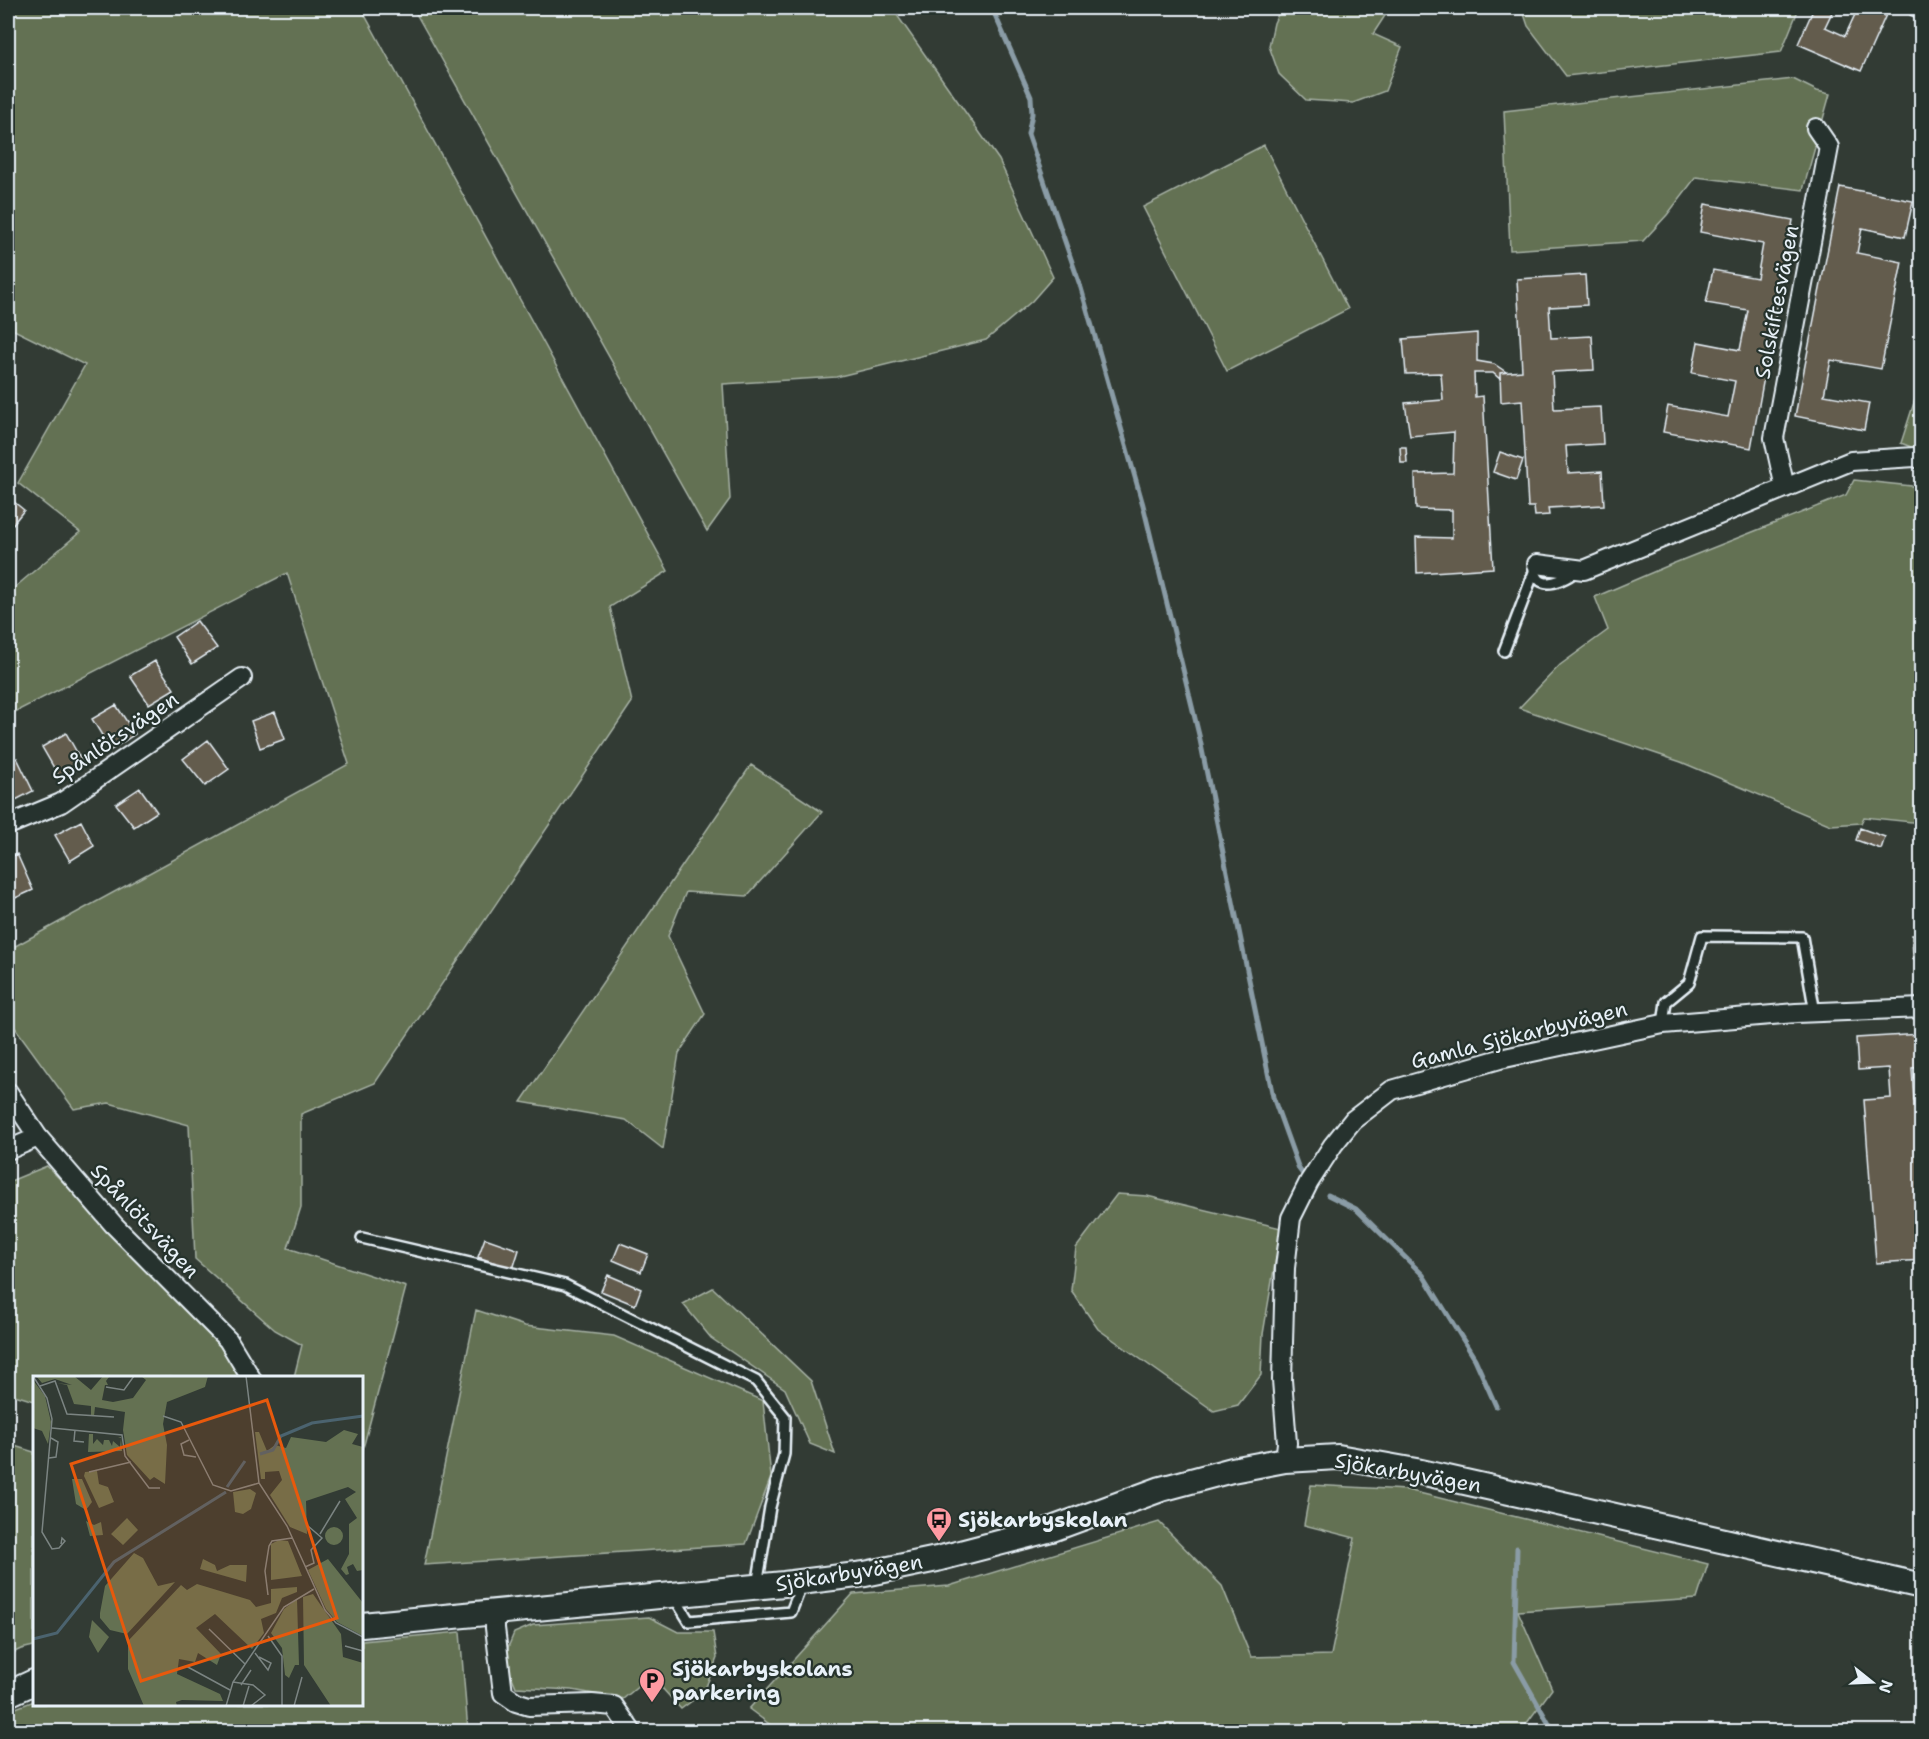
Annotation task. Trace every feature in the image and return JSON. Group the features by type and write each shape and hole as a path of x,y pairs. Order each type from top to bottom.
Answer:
{"street":[{"name":"Solskiftesvägen","path":"1785,488 1774,438 1829,147 1816,128"},
{"path":"1536,567 1584,570 1851,461 1915,457 1922,459"},
{"name":"Spånlötsvägen","path":"8,825 61,803 242,678"},
{"name":"Gamla Sjökarbyvägen","path":"1285,1460 1287,1443 1282,1380 1285,1268 1291,1218 1333,1145 1353,1120 1392,1090 1500,1059 1663,1024 1922,1008"},
{"name":"Spånlötsvägen","path":"8,1092 38,1137 114,1225 228,1340 250,1376"},
{"path":"8,1150 38,1137"},
{"name":"Sjökarbyvägen","path":"363,1625 866,1574 937,1559 1052,1529 1161,1489 1232,1470 1285,1460 1338,1457 1416,1471 1922,1587"},
{"path":"495,1612 504,1693 516,1702 529,1706 592,1704 614,1706 632,1731"},
{"path":"8,1694 33,1682"}],"lane":[{"path":"1504,651 1536,567"},
{"path":"1663,1024 1666,1002 1689,983 1702,936 1802,937 1815,1013"},
{"path":"362,1238 565,1285 756,1381 785,1417 784,1455 770,1507 757,1586"},
{"path":"672,1595 689,1621 735,1618 791,1612 803,1582"}],"green space":[{"path":"8,8 361,8 668,571 610,607 632,702 375,1083 301,1114 301,1207 288,1248 406,1287 363,1448 363,1376 294,1376 302,1345 275,1330 195,1259 189,1125 109,1103 74,1109 8,1018 8,950 349,764 287,573 9,715 8,593 80,532 18,483 85,365 8,327"},
{"path":"416,8 892,8 999,160 1053,277 1032,301 986,340 836,377 723,384 730,499 707,531 414,10"},
{"path":"1281,8 1390,8 1373,34 1402,47 1385,91 1353,103 1306,100 1279,74 1269,46 1274,23"},
{"path":"1522,8 1799,8 1781,52 1566,76 1528,26"},
{"path":"1793,79 1817,91 1830,94 1803,190 1696,177 1667,215 1643,241 1510,250 1504,111"},
{"path":"1264,145 1348,309 1227,371 1143,207"},
{"path":"1921,381 1921,451 1901,443"},
{"path":"1854,480 1921,487 1921,823 1864,817 1861,823 1831,825 1681,762 1519,708 1560,665 1608,630 1595,597 1846,495"},
{"path":"751,765 822,812 747,896 686,892 668,936 705,1014 679,1053 663,1149 626,1120 521,1102"},
{"path":"47,1166 211,1332 239,1376 33,1376 33,1401 8,1393 8,1182"},
{"path":"1117,1194 1147,1196 1281,1228 1263,1334 1261,1375 1238,1405 1214,1411 1098,1329 1071,1290 1076,1248"},
{"path":"713,1288 811,1381 835,1454 810,1444 785,1389 711,1338 683,1304"},
{"path":"476,1310 525,1326 614,1336 763,1401 771,1477 746,1544 424,1565"},
{"path":"8,1444 33,1452 33,1646 8,1655"},
{"path":"1311,1485 1407,1490 1708,1564 1697,1599 1518,1611 1552,1689 1521,1731 780,1732 749,1709 853,1594 949,1586 1159,1522 1222,1586 1251,1657 1331,1655 1355,1538 1304,1525"},
{"path":"649,1617 678,1632 713,1632 717,1658 704,1692 681,1709 651,1676 623,1699 572,1690 516,1687 504,1657 514,1633 533,1625"},
{"path":"460,1632 468,1731 8,1731 8,1711 33,1701 33,1706 363,1706 363,1641"}],"building":[{"path":"1814,8 1834,8 1825,27 1845,36 1858,8 1889,8 1861,71 1798,44"},
{"path":"1913,8 1922,8 1922,20 1910,15"},
{"path":"1840,187 1913,201 1905,237 1862,228 1857,253 1902,262 1881,369 1831,360 1824,395 1869,403 1864,430 1795,416"},
{"path":"1705,204 1793,220 1751,448 1663,432 1668,406 1728,417 1735,381 1692,373 1698,342 1740,350 1748,310 1706,303 1713,270 1757,278 1763,244 1700,232"},
{"path":"1585,275 1587,305 1549,307 1551,338 1592,336 1594,370 1552,372 1554,409 1601,407 1603,444 1566,446 1568,473 1602,471 1604,505 1548,508 1549,515 1535,516 1534,507 1528,507 1522,400 1501,402 1500,373 1522,371 1517,279"},
{"path":"1477,333 1477,361 1494,364 1506,372 1500,373 1500,379 1493,373 1474,373 1475,397 1483,396 1493,568 1417,573 1416,537 1452,538 1452,510 1416,509 1415,474 1453,473 1454,432 1410,436 1405,403 1443,400 1441,373 1406,374 1403,339"},
{"path":"1400,447 1406,447 1407,463 1401,463"},
{"path":"1500,452 1523,460 1516,480 1493,472"},
{"path":"8,497 24,510 8,530"},
{"path":"197,621 217,648 192,664 174,637"},
{"path":"155,661 174,689 149,704 130,676"},
{"path":"116,705 135,734 111,750 92,719"},
{"path":"275,712 285,739 260,748 251,721"},
{"path":"66,733 84,765 61,780 42,747"},
{"path":"208,740 229,769 205,786 183,759"},
{"path":"17,758 33,791 8,804 8,762"},
{"path":"140,788 157,812 134,827 116,804"},
{"path":"81,821 94,846 70,861 55,835"},
{"path":"1860,828 1885,837 1881,849 1856,840"},
{"path":"17,854 33,890 11,900 8,892 8,858"},
{"path":"1912,935 1922,935 1922,958 1913,959"},
{"path":"1922,1034 1922,1067 1912,1068 1914,1101 1919,1101 1922,1137 1922,1260 1876,1263 1864,1100 1891,1098 1889,1068 1858,1070 1856,1038"},
{"path":"485,1238 519,1250 513,1269 478,1257"},
{"path":"620,1243 648,1254 641,1272 613,1260"},
{"path":"608,1275 641,1289 635,1305 601,1291"}],"waterway":[{"path":"992,8 1031,97 1032,114 1028,134 1081,288 1143,505 1199,735 1273,1097 1299,1169 1305,1177"},
{"path":"1328,1195 1356,1209 1423,1275 1475,1359 1496,1406"},
{"path":"1517,1548 1514,1662 1549,1724 1559,1732"}],"place":[{"name":"Sjökarbyskolan","path":"939,1543"},
{"name":"Sjökarbyskolans parkering","path":"652,1704"}]}
